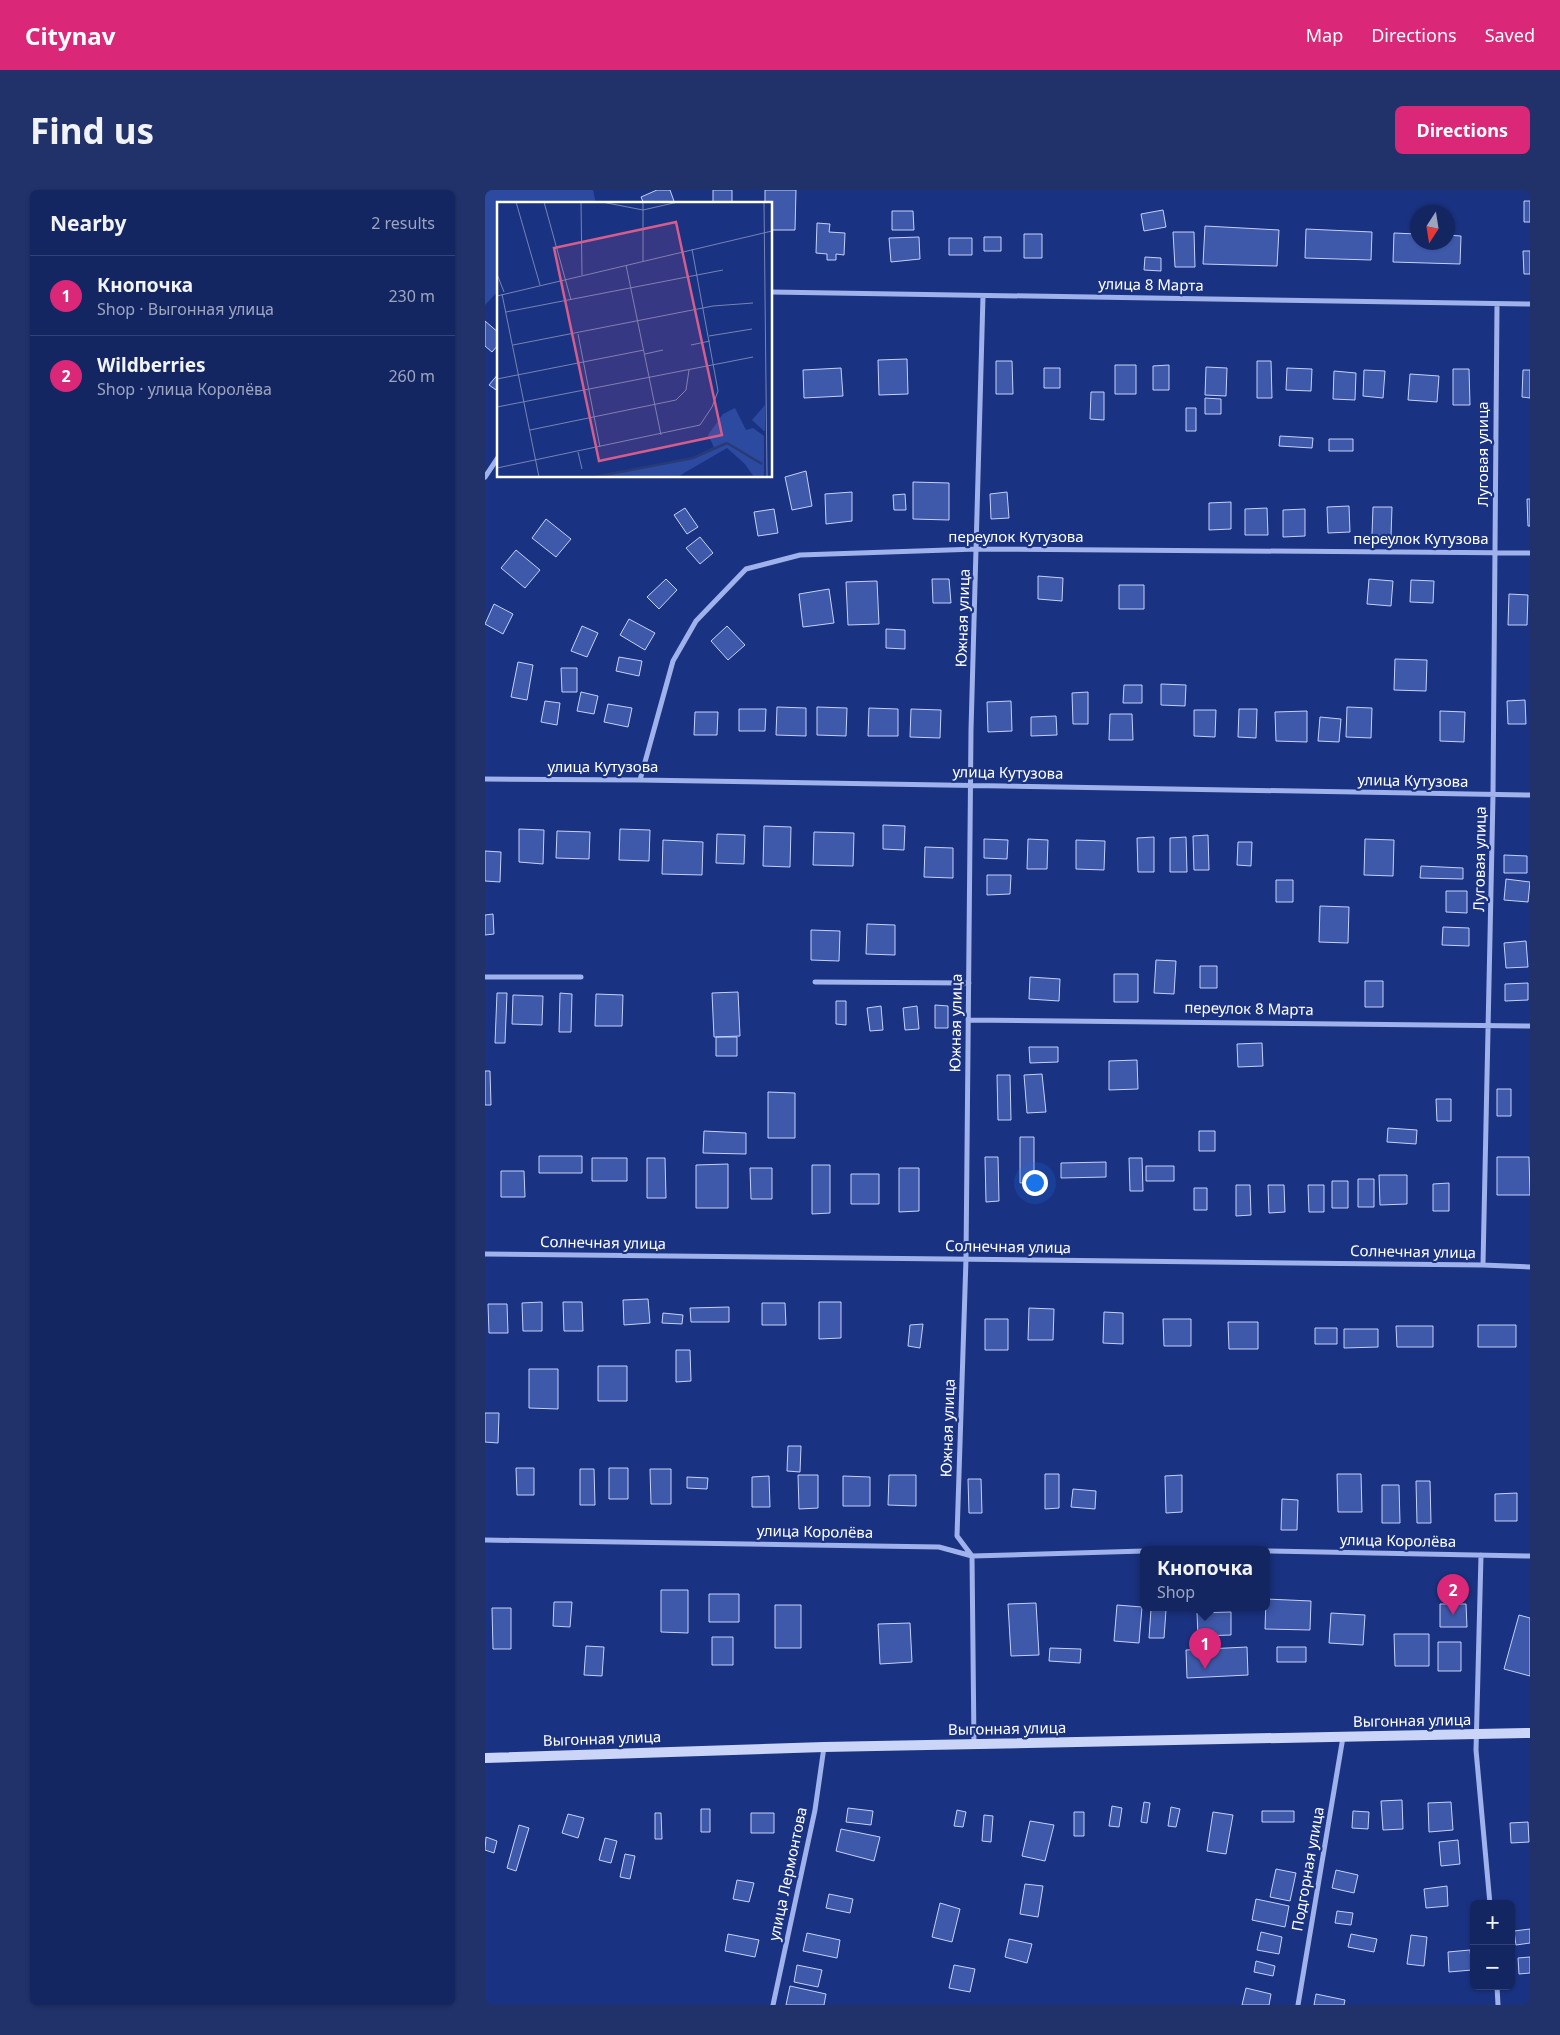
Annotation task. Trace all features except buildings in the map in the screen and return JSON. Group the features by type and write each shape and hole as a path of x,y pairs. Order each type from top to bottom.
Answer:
{"street":[{"name":"улица 8 Марта","path":"773,292 1530,304"},
{"name":"Южная улица","path":"972,1556 957,1536 966,1260 971,785 983,296"},
{"name":"Луговая улица","path":"1483,1265 1493,795 1497,304"},
{"path":"485,477 497,459"},
{"name":"переулок Кутузова","path":"640,780 673,661 697,621 746,569 800,554 977,549 1530,553"},
{"name":"улица Кутузова","path":"485,780 640,780 1530,795"},
{"path":"485,977 581,977"},
{"path":"815,982 969,983"},
{"name":"переулок 8 Марта","path":"968,1020 1530,1026"},
{"name":"Солнечная улица","path":"485,1254 1530,1267"},
{"name":"улица Королёва","path":"485,1540 939,1547 972,1556 1140,1552"},
{"name":"улица Королёва","path":"1270,1551 1530,1556"},
{"path":"1481,1555 1478,1734 1476,1750 1490,1900"},
{"path":"972,1556 974,1745"},
{"name":"Выгонная улица","path":"485,1758 824,1747 1530,1734"},
{"name":"Подгорная улица","path":"1298,2005 1343,1737"},
{"name":"улица Лермонтова","path":"773,2005 815,1810 824,1747"},
{"path":"1497,1990 1498,2005"}],"shaded area":[{"path":"485,190 593,190 596,202 497,202 497,292 485,305"}],"place":[{"name":"Wildberries","path":"1453,1615"},
{"name":"Кнопочка","path":"1205,1669"}]}
